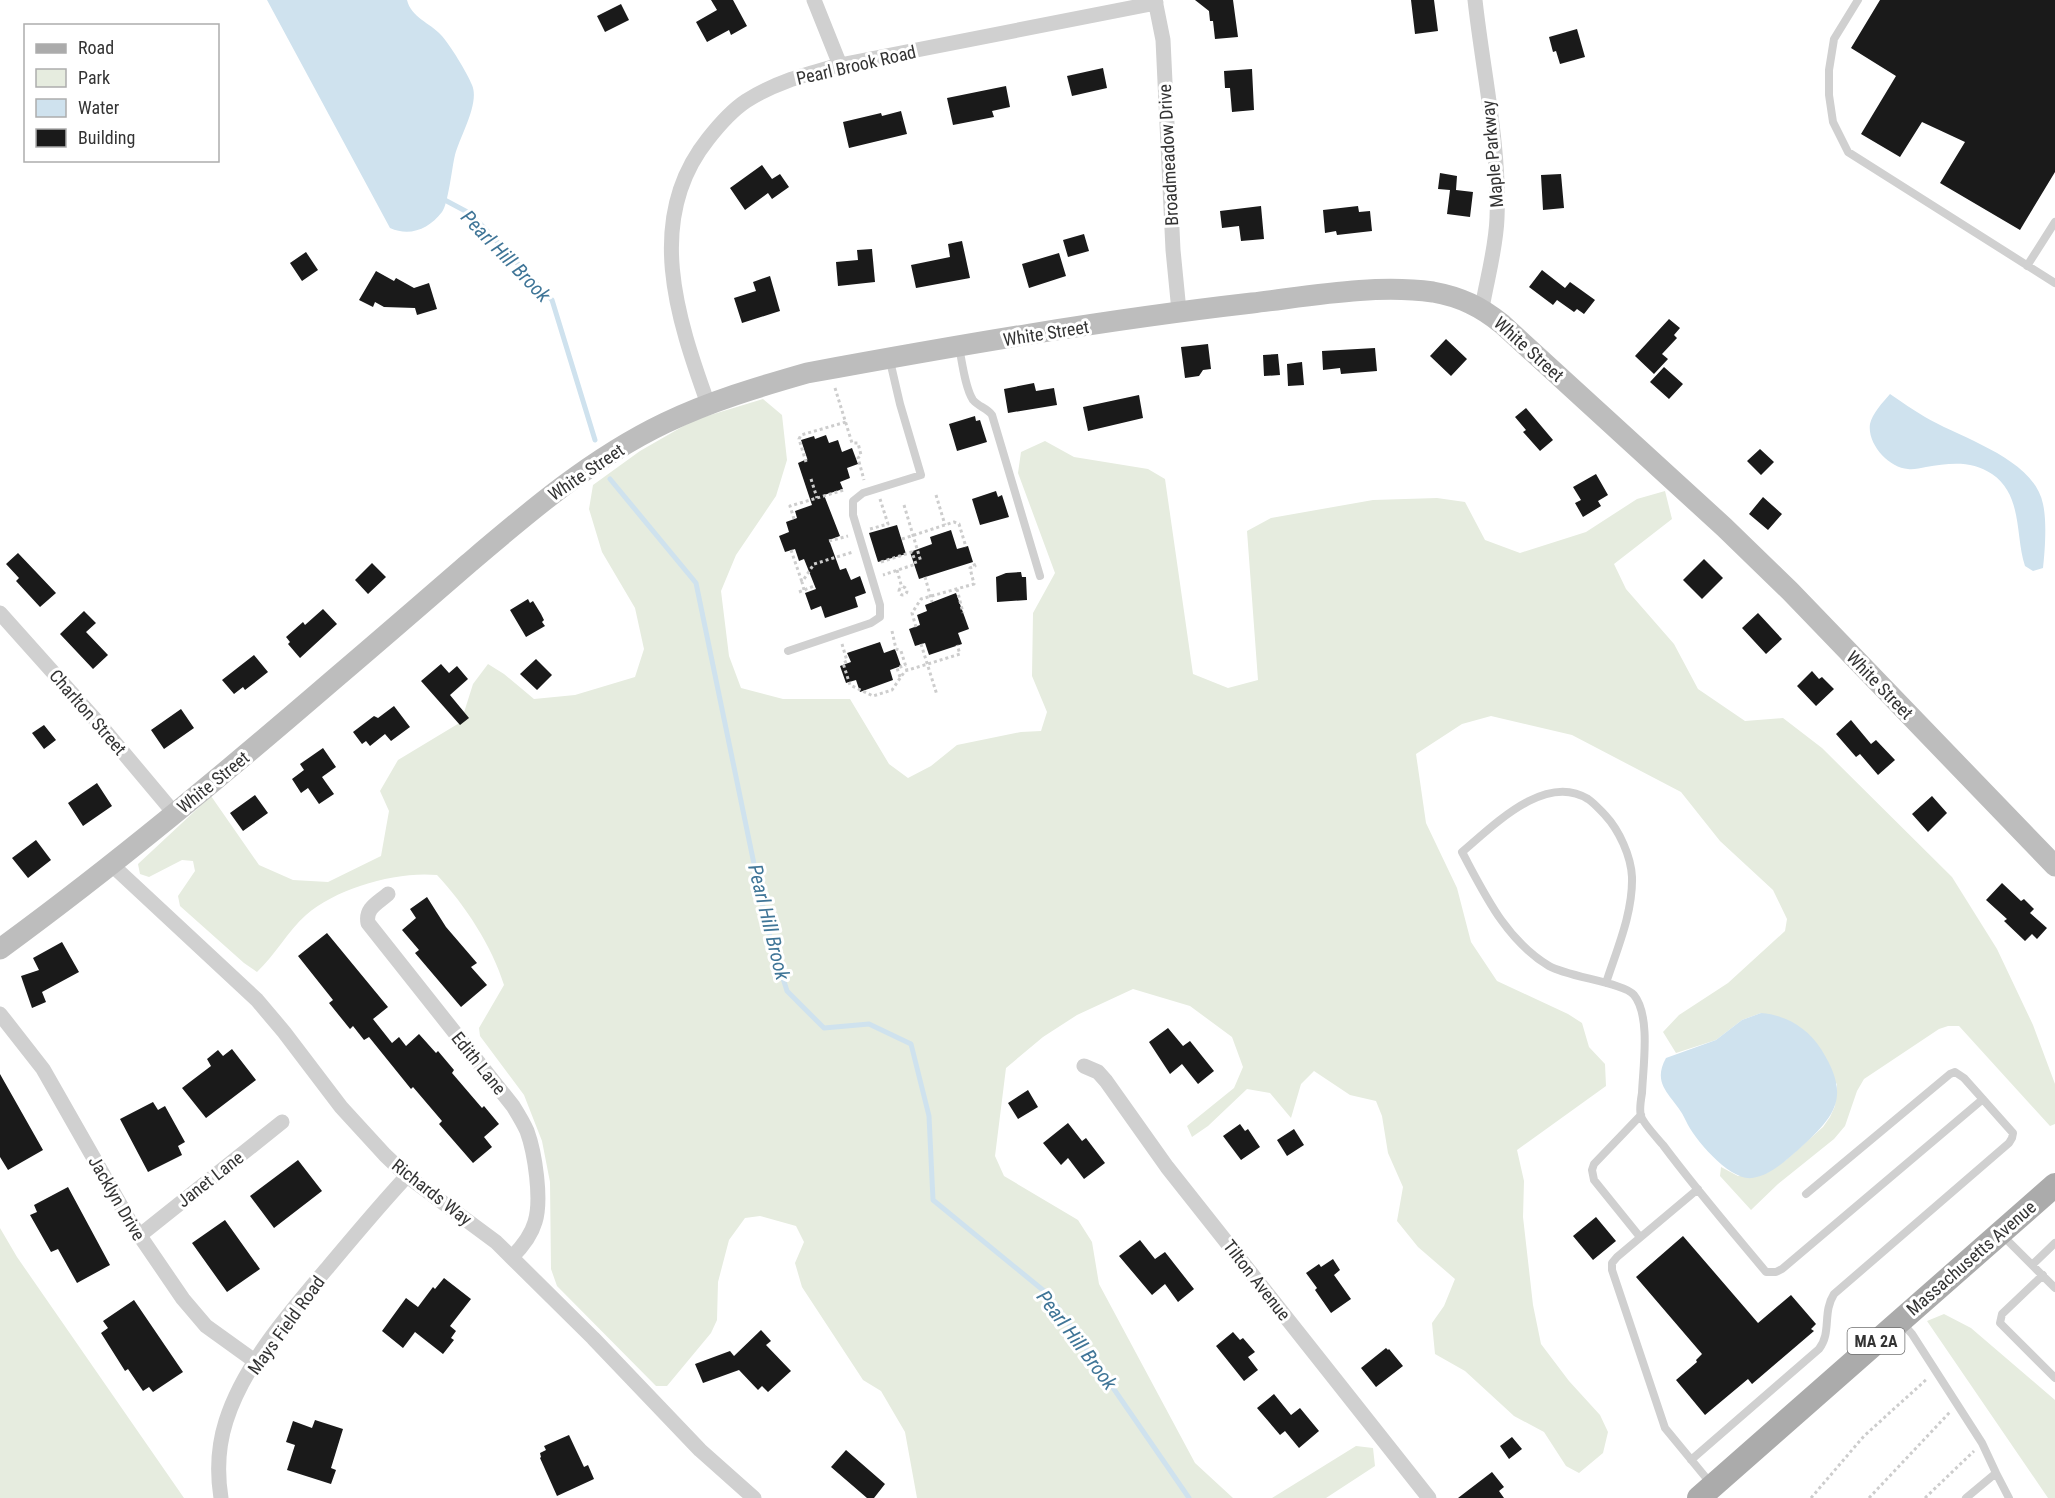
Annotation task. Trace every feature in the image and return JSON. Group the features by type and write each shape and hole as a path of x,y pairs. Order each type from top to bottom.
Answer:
{"main road":[{"name":"Massachusetts Avenue","path":"1706,1492 2055,1185"}],"street":[{"path":"814,0 840,65"},
{"name":"Maple Parkway","path":"1475,0 1498,181 1497,221 1482,308"},
{"name":"Pearl Brook Road","path":"708,404 691,356 679,311 673,276 671,239 675,204 687,170 701,148 722,122 745,101 769,88 800,76 840,65 1155,2"},
{"name":"Broadmeadow Drive","path":"1155,2 1163,39 1173,250 1179,311"},
{"name":"White Street","path":"0,949 118,870 174,813 240,760 527,513 621,447 663,424 752,388 830,369 1179,311 1349,292 1407,290 1434,292 1461,298 1482,308 1502,324 1725,527 1790,591 2055,866"},
{"name":"Charlton Street","path":"0,613 101,726 174,813"},
{"name":"Richards Way","path":"118,870 257,1000 341,1107 407,1176 477,1227 512,1257 612,1357 700,1450 754,1498"},
{"name":"Edith Lane","path":"388,894 369,910 368,923 513,1106 528,1133 534,1161 537,1212 530,1234 512,1257"},
{"name":"Jacklyn Drive","path":"0,1014 43,1069 139,1236 183,1299 206,1326 256,1362"},
{"name":"Tilton Avenue","path":"1084,1066 1098,1072 1106,1081 1167,1167 1430,1498"},
{"name":"Janet Lane","path":"139,1236 282,1122"},
{"name":"Mays Field Road","path":"221,1498 219,1456 226,1422 239,1391 293,1309 384,1200 407,1176"}],"lane":[{"path":"1858,0 1834,39 1829,70 1829,95 1833,122 1848,152 2055,283"},
{"path":"2027,266 2055,222"},
{"path":"958,347 969,393 977,404 990,411 992,415 1040,576"},
{"path":"788,651 871,623 880,617 880,605 863,549 862,531 853,515 853,501 867,488 877,489 921,475 900,404 890,358"},
{"path":"1606,983 1627,920 1631,898 1632,875 1627,852 1609,820 1589,799 1568,792 1543,795 1522,804 1462,852 1502,922 1523,947 1550,967 1583,979 1616,985 1633,993 1639,1005 1644,1028 1641,1115 1766,1272 1776,1272 1823,1236 1983,1099"},
{"path":"1691,1460 1819,1348 1825,1339 1827,1307 1834,1294 2009,1143 2012,1138 2011,1129 1959,1074 1950,1074 1806,1194"},
{"path":"1640,1237 1594,1180 1592,1170 1594,1164 1641,1115"},
{"path":"1698,1189 1617,1257 1612,1263 1612,1270 1660,1417 1665,1428 1691,1460 1706,1492"},
{"path":"2000,1233 2055,1288"},
{"path":"2032,1265 2055,1243"},
{"path":"2043,1275 2002,1314 2000,1323 2055,1378"},
{"path":"1900,1320 1912,1334 1982,1443 2009,1498"},
{"path":"1966,1498 1996,1473"}],"path":[{"path":"794,519 790,506 867,488 858,458 861,455 858,443 852,443 830,369"},
{"path":"806,462 799,439 801,435 846,422"},
{"path":"811,479 817,498"},
{"path":"829,541 888,524 877,489"},
{"path":"936,495 945,525"},
{"path":"904,505 921,562"},
{"path":"902,539 954,522 959,524 966,547"},
{"path":"802,582 814,564 863,549"},
{"path":"791,550 804,590"},
{"path":"876,564 912,552 916,564 880,576 878,570"},
{"path":"914,558 919,556"},
{"path":"916,627 912,613 921,599 974,584 970,568 975,566 974,562"},
{"path":"897,570 902,588"},
{"path":"925,578 932,602"},
{"path":"799,592 814,586"},
{"path":"957,589 963,613"},
{"path":"839,634 847,661 843,663 850,685 873,696 892,690 906,668 901,651 896,648 892,631"},
{"path":"921,644 937,695"},
{"path":"900,678 897,668 927,664 960,654 957,645"},
{"path":"1811,1498 1864,1436 1936,1371"},
{"path":"1869,1498 1957,1404"},
{"path":"1925,1498 1982,1443"}],"green space":[{"path":"763,399 782,415 787,460 776,496 736,555 721,591 729,656 741,688 783,699 850,699 889,764 908,778 931,766 957,745 1021,732 1041,731 1047,712 1032,676 1033,613 1055,573 1018,473 1021,452 1045,441 1074,457 1148,469 1165,479 1193,674 1228,688 1258,680 1247,531 1271,518 1373,500 1437,498 1465,502 1485,540 1520,553 1586,532 1637,499 1665,491 1672,519 1614,564 1626,589 1674,644 1698,689 1745,721 1783,718 1822,748 1952,877 1997,949 2033,1025 2055,1084 2055,1124 2050,1126 1959,1026 1948,1026 1939,1029 1864,1079 1857,1091 1845,1126 1834,1139 1778,1184 1751,1210 1720,1176 1721,1167 1738,1176 1767,1173 1786,1160 1823,1127 1830,1117 1835,1106 1837,1084 1761,1013 1742,1020 1716,1040 1676,1053 1663,1032 1679,1015 1728,983 1785,931 1787,919 1773,890 1720,841 1681,792 1572,735 1491,716 1462,724 1416,754 1426,823 1457,888 1471,942 1497,981 1568,1014 1582,1023 1589,1047 1605,1064 1606,1086 1517,1150 1524,1181 1523,1217 1533,1305 1541,1344 1569,1381 1600,1415 1608,1432 1603,1453 1579,1473 1566,1466 1544,1432 1514,1416 1465,1371 1435,1354 1432,1323 1444,1306 1455,1279 1418,1247 1397,1221 1403,1187 1388,1153 1382,1116 1376,1101 1350,1095 1314,1071 1301,1084 1291,1118 1270,1093 1247,1089 1208,1126 1192,1137 1187,1126 1234,1088 1243,1067 1232,1037 1190,1006 1133,989 1077,1015 1043,1037 1006,1068 995,1156 1004,1176 1078,1220 1092,1242 1099,1284 1195,1463 1233,1498 917,1498 905,1432 881,1391 863,1380 802,1287 795,1263 804,1242 796,1226 760,1216 745,1218 729,1240 718,1282 717,1320 711,1333 667,1386 656,1386 557,1286 551,1269 550,1182 542,1141 524,1095 480,1036 479,1028 504,985 485,941 458,899 437,875 421,874 368,883 350,889 319,905 299,921 257,972 180,906 178,896 195,871 193,861 182,860 149,877 140,874 138,864 211,796 259,865 293,880 328,882 381,856 389,811 380,791 398,760 461,722 473,684 488,664 534,699 575,695 635,677 644,649 635,608 602,552 589,509 593,485 640,451 694,420"},
{"path":"0,1228 17,1257 184,1498 0,1498"},
{"path":"1944,1314 1971,1328 2055,1400 2055,1498 2048,1498 1927,1321"},
{"path":"1356,1446 1373,1448 1375,1466 1326,1498 1272,1498"}],"water":[{"path":"267,0 407,0 412,11 437,31 449,45 463,66 474,92 468,120 455,155 444,208 431,223 419,230 405,232 390,228"},
{"path":"1890,394 1925,417 1994,451 2026,474 2037,488 2043,504 2045,545 2043,568 2033,571 2025,566 2013,504 2002,483 1992,474 1976,466 1960,464 1943,464 1914,469 1901,468 1881,454 1872,439 1870,424 1875,412"},
{"path":"1761,1013 1788,1020 1810,1035 1830,1066 1836,1081 1837,1094 1830,1116 1811,1138 1777,1167 1759,1177 1752,1178 1734,1173 1705,1148 1666,1091 1661,1077 1666,1058 1716,1040 1742,1020"}],"building":[{"path":"711,0 733,0 747,26 731,35 729,30 707,42 696,22 717,10"},
{"path":"1195,0 1233,0 1238,37 1215,39 1213,21 1210,21 1209,11"},
{"path":"1411,0 1434,0 1438,31 1415,34"},
{"path":"1880,0 2055,0 2055,172 2020,230 1940,183 1965,142 1922,122 1900,157 1861,134 1896,76 1851,48"},
{"path":"621,4 629,20 605,32 597,16"},
{"path":"1577,29 1585,57 1560,64 1556,51 1553,52 1549,37"},
{"path":"1103,68 1107,88 1072,96 1067,76"},
{"path":"1252,69 1254,110 1232,112 1230,88 1225,88 1224,71"},
{"path":"1006,86 1010,107 992,111 994,117 953,125 947,98"},
{"path":"901,111 907,134 849,148 843,122"},
{"path":"762,165 772,179 780,174 789,187 772,199 768,193 745,210 730,188"},
{"path":"1440,173 1457,176 1456,190 1473,192 1470,217 1447,214 1450,190 1438,189"},
{"path":"1561,174 1564,208 1543,210 1541,175"},
{"path":"1261,206 1264,239 1241,241 1239,226 1222,228 1220,211"},
{"path":"1358,206 1359,212 1370,211 1372,231 1337,235 1336,231 1325,233 1323,210"},
{"path":"1084,234 1089,251 1068,257 1063,240"},
{"path":"962,241 970,278 916,288 911,265 950,257 948,244"},
{"path":"872,249 875,282 838,286 836,262 858,260 857,250"},
{"path":"306,252 318,270 302,281 290,263"},
{"path":"1059,253 1066,276 1029,288 1022,264"},
{"path":"1542,270 1565,288 1570,282 1595,300 1584,314 1577,309 1574,312 1557,300 1553,305 1529,287"},
{"path":"376,271 414,288 429,283 437,309 417,315 415,308 384,307 375,302 373,307 359,300"},
{"path":"770,276 780,311 742,323 734,298 756,291 753,282"},
{"path":"1669,319 1680,328 1674,335 1677,338 1662,354 1668,359 1654,374 1635,356"},
{"path":"1446,339 1467,359 1451,376 1430,356"},
{"path":"1208,344 1211,369 1203,370 1199,376 1185,378 1181,347"},
{"path":"1375,348 1377,371 1341,374 1340,368 1323,370 1322,351"},
{"path":"1278,354 1280,375 1264,376 1263,355"},
{"path":"1302,362 1304,385 1288,386 1287,364"},
{"path":"1664,367 1683,384 1669,399 1650,382"},
{"path":"1034,383 1036,391 1054,388 1057,405 1008,413 1004,389"},
{"path":"1139,395 1143,418 1088,431 1083,407"},
{"path":"1526,408 1553,440 1540,451 1523,432 1526,430 1515,417"},
{"path":"975,416 976,421 980,420 987,442 957,451 949,424"},
{"path":"826,435 829,443 838,440 842,452 852,448 858,464 847,468 850,478 840,482 843,489 824,495 840,536 829,540 840,570 846,568 851,580 860,576 866,593 855,597 858,607 825,618 821,606 811,610 805,593 816,589 804,559 799,561 795,549 785,552 779,536 789,532 786,522 797,518 795,511 812,505 798,463 807,459 808,461 801,440"},
{"path":"1760,449 1774,462 1761,475 1747,461"},
{"path":"1596,474 1608,495 1598,501 1601,506 1583,517 1575,503 1581,500 1573,487"},
{"path":"996,491 998,497 1002,495 1009,517 980,525 972,499"},
{"path":"1763,497 1782,514 1768,530 1749,514"},
{"path":"897,525 906,554 878,562 869,533"},
{"path":"951,530 957,549 968,546 973,562 919,579 910,552 932,544 930,537"},
{"path":"18,553 56,593 40,607 16,581 19,578 6,564"},
{"path":"1704,559 1723,578 1702,599 1683,580"},
{"path":"372,563 386,577 368,594 355,580"},
{"path":"1021,572 1022,577 1026,577 1027,600 997,602 996,577 1006,573"},
{"path":"956,593 969,629 958,633 962,644 929,655 925,643 915,646 909,629 920,625 917,615 927,611 925,605"},
{"path":"528,599 530,603 533,601 545,626 526,637 510,610"},
{"path":"323,609 337,624 300,658 288,644 290,642 286,637 303,622 305,625"},
{"path":"84,611 96,623 86,632 108,655 93,669 60,634"},
{"path":"1758,613 1782,639 1766,654 1742,628"},
{"path":"880,642 884,653 895,649 901,666 890,670 893,680 860,692 856,680 846,683 840,666 851,662 847,653"},
{"path":"254,655 268,672 245,690 243,687 234,694 222,680"},
{"path":"536,659 552,675 537,690 520,674"},
{"path":"441,664 449,673 457,666 468,679 450,695 469,718 460,725 421,681"},
{"path":"1812,671 1834,689 1816,706 1797,686"},
{"path":"394,706 410,727 391,741 385,734 370,746 366,741 362,744 353,732 374,716 378,718"},
{"path":"181,709 194,728 164,749 151,730"},
{"path":"1851,720 1871,744 1876,740 1895,760 1878,775 1860,754 1856,757 1836,734"},
{"path":"44,725 56,740 44,749 32,733"},
{"path":"323,748 336,767 322,777 334,794 319,804 308,788 301,793 292,779 304,770 300,764"},
{"path":"97,783 112,806 83,826 68,803"},
{"path":"255,795 268,813 243,831 230,813"},
{"path":"1932,796 1947,813 1928,832 1912,814"},
{"path":"36,840 51,860 28,878 12,858"},
{"path":"2002,883 2021,901 2024,899 2034,909 2030,913 2047,928 2037,939 2032,934 2025,941 2004,921 2007,919 1986,900"},
{"path":"427,897 446,927 477,963 471,967 487,985 461,1007 415,953 419,950 402,930 416,918 410,909"},
{"path":"327,933 388,1007 373,1019 392,1043 399,1037 406,1046 419,1034 436,1053 438,1051 454,1070 452,1073 499,1124 484,1137 492,1147 473,1163 439,1124 442,1121 413,1087 411,1089 369,1037 364,1040 353,1026 350,1029 329,1003 333,1000 298,956"},
{"path":"62,942 79,972 42,992 46,1002 32,1008 21,976 39,970 33,958"},
{"path":"1168,1028 1183,1046 1190,1041 1214,1071 1198,1084 1182,1064 1170,1074 1149,1042"},
{"path":"232,1049 256,1080 206,1118 182,1088 211,1066 207,1059 218,1050 223,1056"},
{"path":"0,1074 43,1150 8,1170 0,1157"},
{"path":"1028,1090 1038,1107 1018,1119 1008,1103"},
{"path":"153,1102 158,1110 165,1106 185,1142 178,1146 182,1155 148,1172 120,1119"},
{"path":"1068,1123 1082,1141 1086,1138 1105,1163 1084,1179 1068,1158 1061,1165 1043,1143"},
{"path":"1240,1124 1245,1131 1248,1129 1260,1147 1241,1160 1223,1136"},
{"path":"1294,1129 1304,1145 1287,1156 1277,1140"},
{"path":"298,1160 322,1191 274,1228 250,1196"},
{"path":"68,1187 110,1265 77,1283 58,1249 51,1252 30,1215 37,1212 34,1205"},
{"path":"1596,1217 1616,1241 1593,1260 1573,1236"},
{"path":"225,1220 260,1269 227,1292 192,1243"},
{"path":"1683,1236 1758,1323 1791,1295 1816,1324 1811,1329 1814,1331 1752,1384 1748,1379 1705,1415 1676,1380 1697,1362 1696,1360 1702,1354 1636,1277"},
{"path":"1140,1240 1155,1259 1165,1252 1194,1289 1178,1302 1165,1284 1152,1295 1119,1256"},
{"path":"1333,1259 1340,1270 1334,1275 1351,1299 1331,1313 1306,1273 1319,1264 1321,1267"},
{"path":"444,1278 471,1299 450,1326 456,1331 451,1338 454,1340 443,1354 415,1332 403,1348 382,1331 406,1298 418,1307 433,1287 435,1289"},
{"path":"134,1300 183,1372 153,1392 149,1387 143,1391 128,1369 125,1371 101,1333 108,1328 103,1321"},
{"path":"761,1330 771,1341 766,1345 791,1371 768,1392 762,1386 758,1390 739,1370 703,1383 695,1364 730,1351 734,1356"},
{"path":"1233,1332 1240,1340 1243,1338 1255,1352 1248,1357 1258,1370 1244,1381 1216,1346"},
{"path":"1386,1348 1403,1366 1376,1387 1361,1368"},
{"path":"1274,1394 1291,1415 1300,1408 1319,1431 1299,1448 1285,1431 1280,1435 1257,1408"},
{"path":"315,1420 343,1429 331,1468 336,1470 331,1484 287,1470 295,1445 286,1442 293,1421 312,1428"},
{"path":"569,1435 584,1467 588,1465 594,1479 557,1496 540,1458 540,1453 546,1450 544,1446"},
{"path":"1512,1437 1522,1449 1509,1459 1500,1446"},
{"path":"846,1450 885,1484 874,1498 867,1498 831,1467"},
{"path":"1492,1472 1504,1487 1499,1491 1504,1498 1458,1498"}],"waterway":[{"name":"Pearl Hill Brook","path":"441,198 471,214 552,300 595,440"},
{"name":"Pearl Hill Brook","path":"610,479 696,583 767,927 787,991 824,1028 869,1024 911,1044 929,1116 933,1200 1049,1295 1189,1498"}]}
